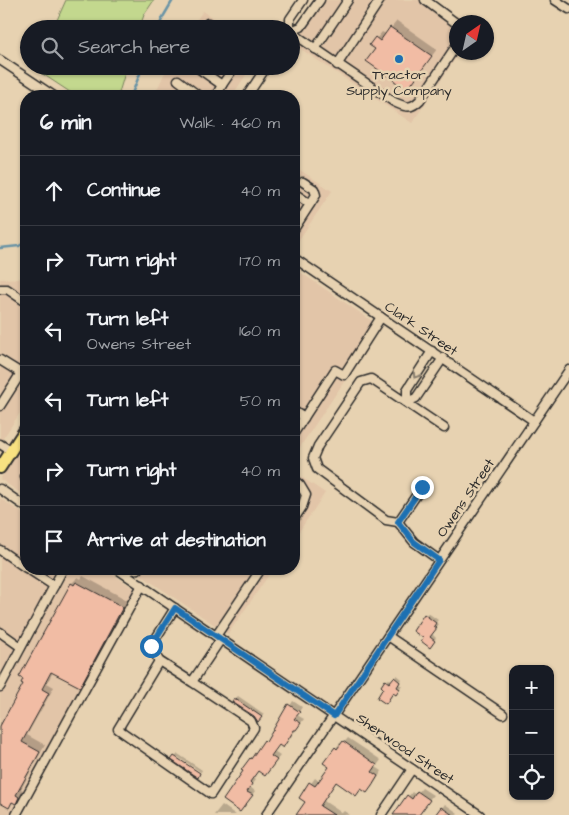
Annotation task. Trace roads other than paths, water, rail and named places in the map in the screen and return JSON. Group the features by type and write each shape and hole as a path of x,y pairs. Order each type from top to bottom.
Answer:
{"main road":[{"path":"0,468 20,437"}],"street":[{"path":"290,20 303,0"},
{"path":"300,28 320,0"},
{"path":"315,49 348,0"},
{"path":"337,64 380,0"},
{"path":"425,0 449,18"},
{"path":"555,0 569,10"},
{"path":"300,38 394,102 405,107 414,106 420,100 449,56"},
{"path":"0,60 20,73"},
{"path":"22,75 45,90"},
{"path":"208,75 222,85"},
{"path":"220,90 229,75"},
{"path":"251,90 261,75"},
{"path":"178,80 191,90"},
{"path":"300,218 316,195 314,189 302,182"},
{"path":"300,197 310,204"},
{"name":"Clark Street","path":"300,263 534,421"},
{"path":"0,289 7,289 20,298"},
{"path":"300,424 335,370 344,375 381,317"},
{"path":"407,402 407,390 432,351"},
{"path":"407,402 416,398 443,358"},
{"path":"0,360 20,372"},
{"name":"Owens Street","path":"266,815 569,370"},
{"path":"0,406 20,375"},
{"path":"439,560 414,542 398,522 386,520 317,469 313,458 318,446 361,382 371,378 444,428"},
{"path":"300,415 304,418"},
{"path":"0,444 11,451"},
{"path":"300,485 306,495 300,510"},
{"path":"398,522 422,487"},
{"path":"0,489 20,503"},
{"path":"0,550 20,563"},
{"path":"38,575 54,586"},
{"path":"0,687 60,575"},
{"name":"Sherwood Street","path":"135,575 142,585 175,608 480,815"},
{"path":"192,682 257,575"},
{"path":"16,815 142,585"},
{"path":"159,661 118,729 211,794 254,728 251,721 159,661 151,646 175,608"},
{"path":"0,632 22,647"},
{"path":"388,636 503,714"},
{"path":"381,815 412,769"}],"waterway":[{"path":"162,20 173,0"},
{"path":"133,90 139,75"},
{"path":"0,248 20,245"}],"place":[{"name":"Tractor Supply Company","path":"399,59"}]}
